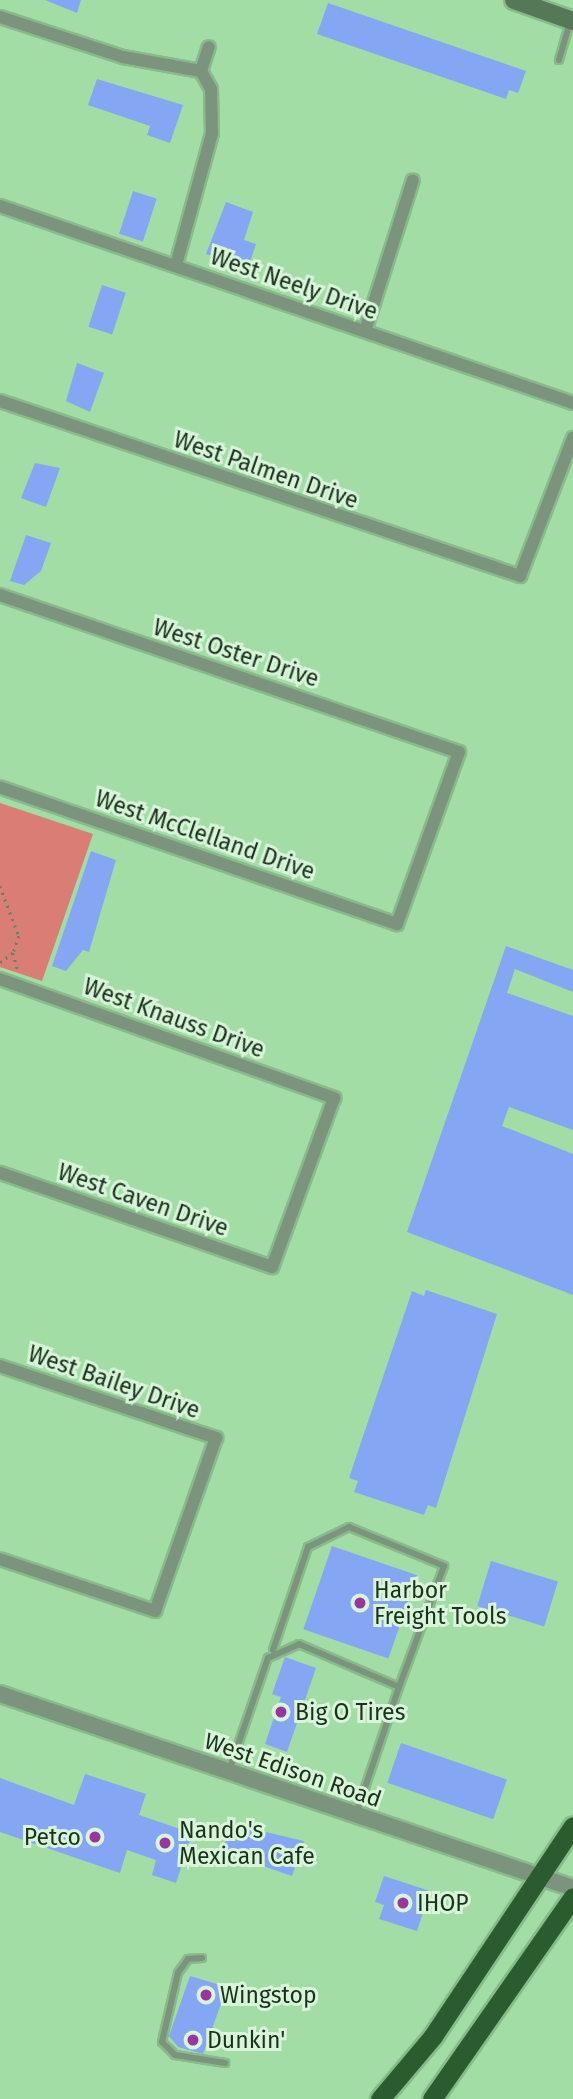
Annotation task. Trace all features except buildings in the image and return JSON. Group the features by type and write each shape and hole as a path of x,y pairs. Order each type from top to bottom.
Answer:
{"highway":[{"path":"380,2099 433,2036 542,1877 573,1826"},
{"path":"432,2099 573,1897"}],"main road":[{"path":"514,0 572,20"}],"street":[{"path":"0,17 123,57 201,71"},
{"path":"176,265 212,133 211,89 201,71 209,47"},
{"path":"365,331 413,180"},
{"name":"West Neely Drive","path":"0,206 573,403"},
{"name":"West Palmen Drive","path":"0,401 520,576 573,438"},
{"name":"West Oster Drive","path":"0,595 458,751 397,924"},
{"name":"West McClelland Drive","path":"0,787 397,924"},
{"name":"West Knauss Drive","path":"0,979 334,1098 272,1267"},
{"name":"West Caven Drive","path":"0,1173 272,1267"},
{"name":"West Bailey Drive","path":"0,1366 216,1438 155,1611 0,1559"},
{"name":"West Edison Road","path":"0,1694 573,1888"}],"lane":[{"path":"559,60 572,20"},
{"path":"228,1773 308,1547 349,1527 444,1566 355,1816"},
{"path":"273,1650 299,1644 399,1687"},
{"path":"202,1958 188,1959 178,1973 162,2042 175,2055 225,2063"}],"path":[{"path":"0,886 19,930 13,953 20,976"},
{"path":"0,963 13,953"}],"shaded area":[{"path":"0,803 93,834 42,981 0,967"}],"place":[{"name":"Harbor Freight Tools","path":"360,1603"},
{"name":"Big O Tires","path":"281,1712"},
{"name":"Petco","path":"95,1837"},
{"name":"Nando's Mexican Cafe","path":"165,1843"},
{"name":"IHOP","path":"403,1903"},
{"name":"Wingstop","path":"206,1995"},
{"name":"Dunkin'","path":"193,2040"}]}
